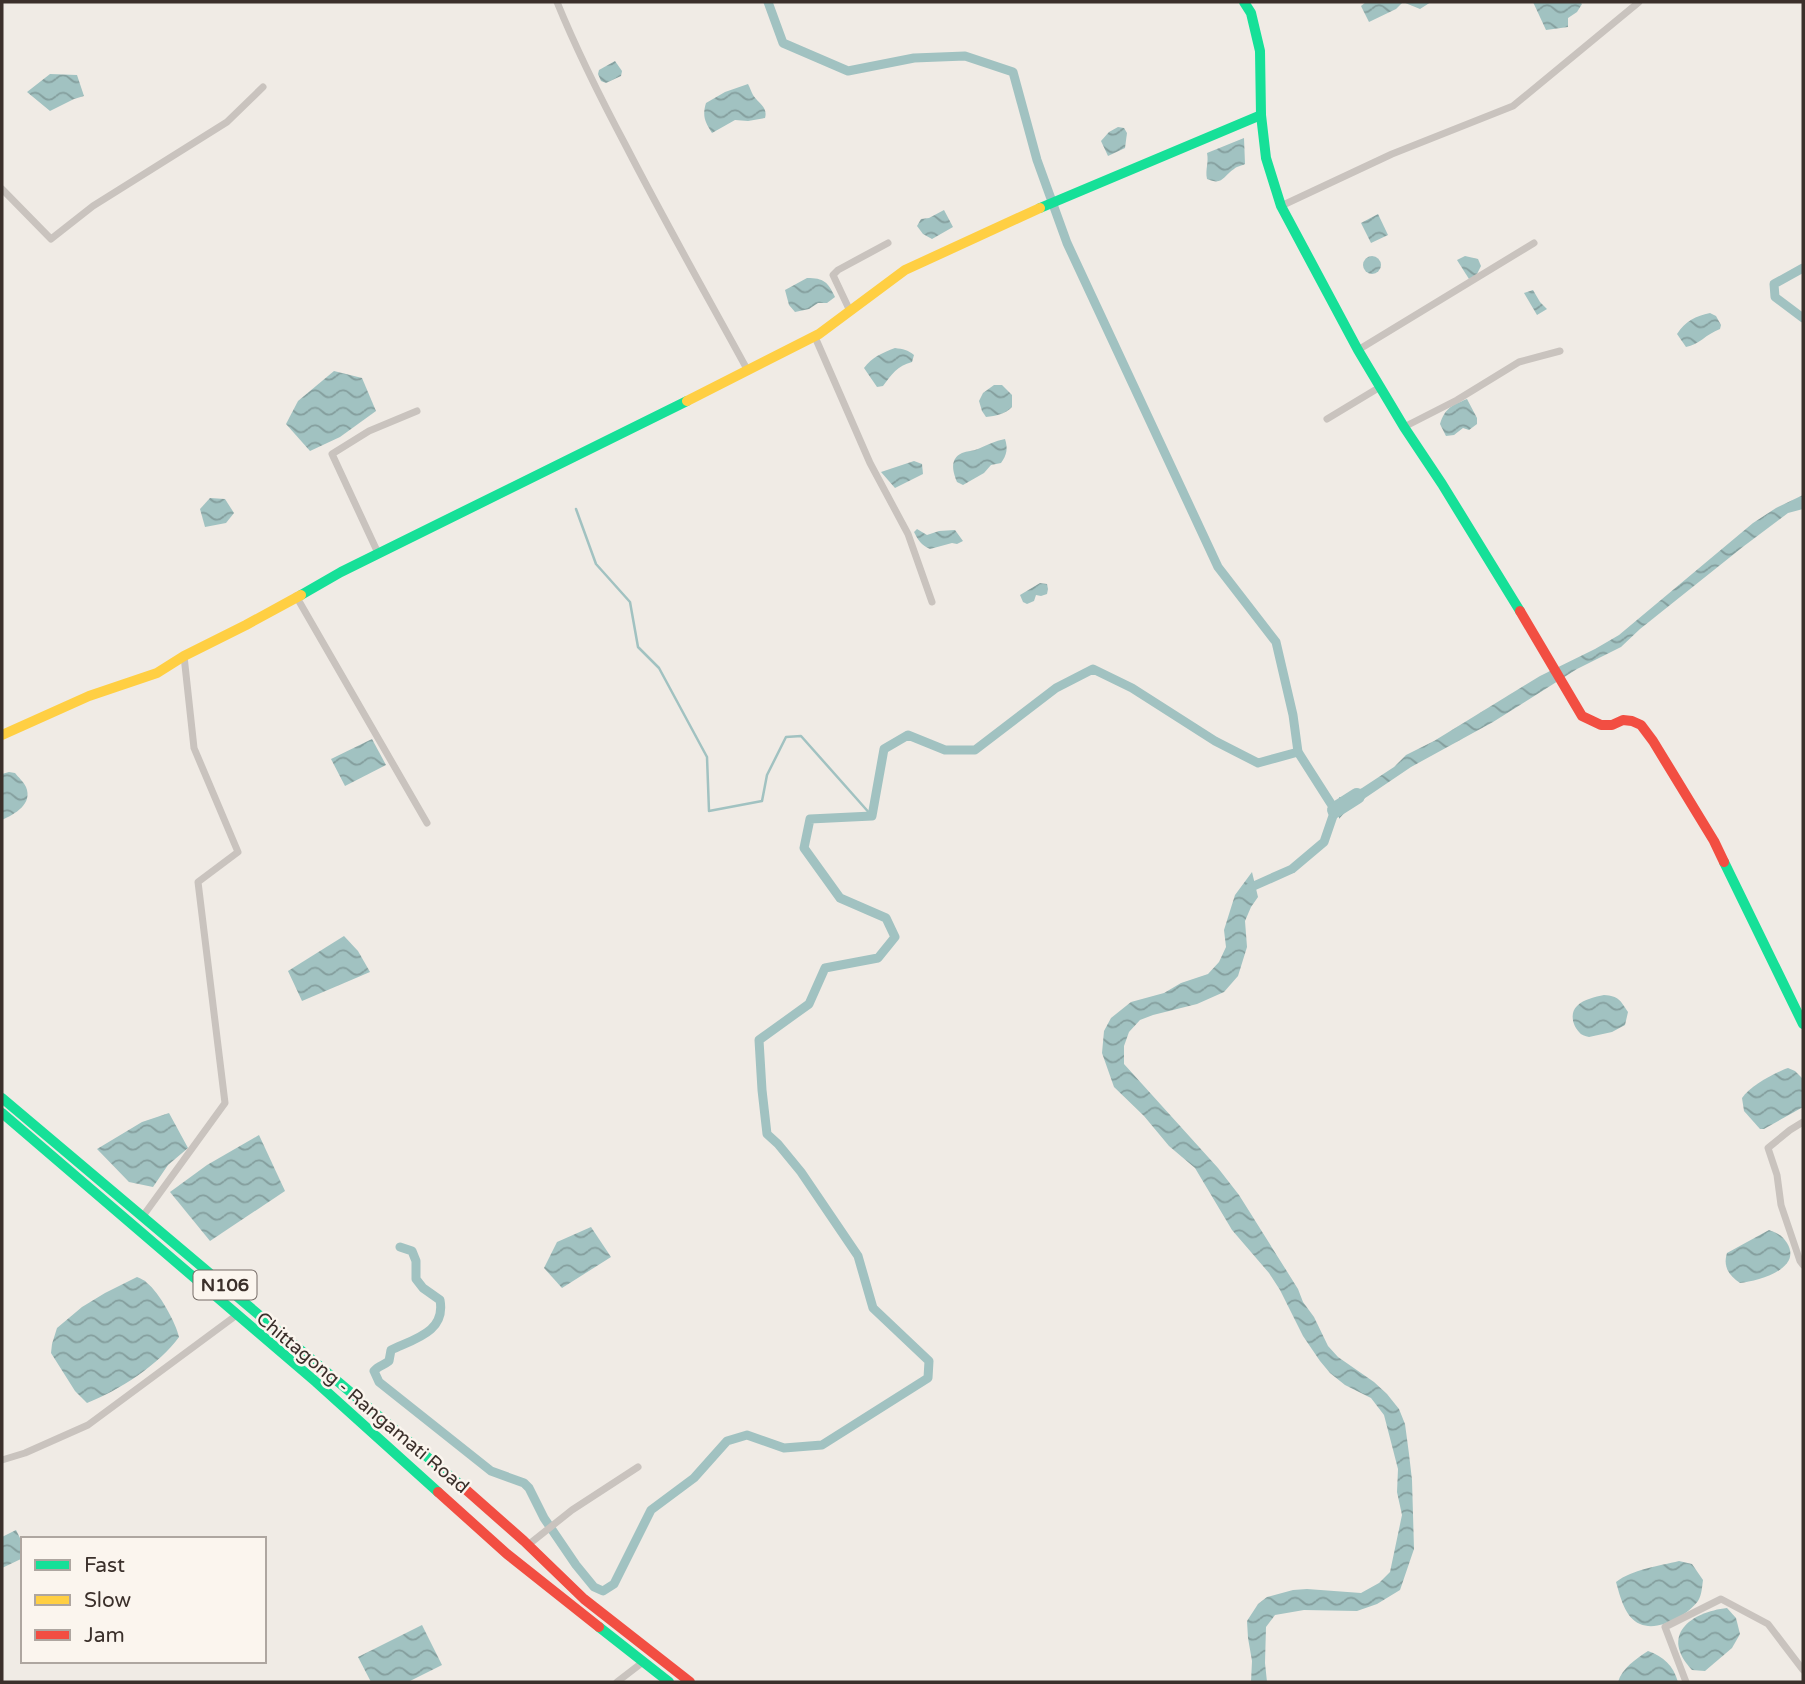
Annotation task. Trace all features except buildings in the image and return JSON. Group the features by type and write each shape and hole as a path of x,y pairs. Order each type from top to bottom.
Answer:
{"main road":[{"path":"1244,2 1251,13 1259,51 1261,115 1266,158 1281,206 1358,350 1582,716 1601,725 1612,725 1623,720 1632,721 1641,725 1653,741 1714,841 1801,1015 1803,1024"},
{"path":"2,735 89,696 157,673 378,553 815,337 905,270 1025,214 1261,115"},
{"name":"Chittagong - Rangamati Road","path":"2,1098 447,1473 584,1599 690,1682"},
{"path":"2,1113 238,1314 508,1554 669,1682"},
{"path":"123,1216 130,1206"}],"street":[{"path":"557,2 570,36 662,217 748,371"},
{"path":"1281,206 1392,154 1513,106 1639,2"},
{"path":"2,189 51,239 93,206 227,122 263,87"},
{"path":"850,311 833,275 888,243"},
{"path":"1358,350 1534,243"},
{"path":"815,337 870,463 908,534 932,602"},
{"path":"1404,427 1457,400 1519,362 1560,351"},
{"path":"1327,419 1380,387"},
{"path":"378,553 332,454 369,431 417,411"},
{"path":"296,596 426,823"},
{"path":"143,1216 225,1103 198,882 238,852 194,748 184,656"},
{"path":"1803,1122 1768,1148 1777,1175 1781,1205 1803,1265"},
{"path":"2,1460 25,1453 88,1425 238,1314"},
{"path":"526,1543 638,1467"},
{"path":"1686,1682 1665,1628 1721,1599 1768,1624 1803,1670"},
{"path":"617,1682 643,1662"}],"water":[{"path":"1366,2 1403,2 1396,9 1369,22 1361,6"},
{"path":"1403,2 1431,2 1420,9"},
{"path":"1533,2 1582,4 1577,12 1568,18 1568,27 1546,30"},
{"path":"615,61 622,71 621,76 606,83 601,81 599,70"},
{"path":"50,74 77,75 84,96 50,111 27,92"},
{"path":"748,84 764,108 765,118 735,120 712,133 705,119 706,103 725,92"},
{"path":"1118,127 1124,128 1127,133 1125,148 1108,156 1101,141"},
{"path":"1244,138 1245,164 1235,168 1220,181 1207,179 1207,153"},
{"path":"944,210 953,227 932,239 923,234 917,226 921,219"},
{"path":"1378,214 1388,235 1371,243 1361,223"},
{"path":"1372,256 1378,259 1381,265 1378,271 1372,274 1366,271 1363,265 1366,259"},
{"path":"1465,256 1478,259 1481,266 1476,276 1469,279 1457,260"},
{"path":"807,278 825,282 835,297 827,303 818,303 809,309 795,312 789,305 785,290"},
{"path":"1533,290 1547,309 1537,315 1524,293"},
{"path":"1710,313 1716,316 1721,325 1720,329 1686,347 1677,334 1680,329 1691,320"},
{"path":"895,348 914,355 912,362 899,368 883,386 877,387 864,368 870,361"},
{"path":"334,371 362,378 376,411 340,437 310,451 286,424 298,401"},
{"path":"994,385 1002,385 1012,395 1012,407 1000,414 986,417 979,401 983,393"},
{"path":"1467,399 1477,418 1477,424 1469,430 1463,428 1454,435 1446,436 1440,424 1444,414 1453,405"},
{"path":"1005,439 1005,457 1001,463 991,465 984,473 963,485 957,482 953,466 958,456"},
{"path":"914,461 922,464 923,474 895,488 881,472"},
{"path":"1803,495 1803,509 1788,513 1744,546 1621,647 1577,669 1493,722 1411,767 1346,811 1339,819 1339,797 1362,788 1394,767 1406,755 1434,741 1540,676 1619,635 1753,523"},
{"path":"210,498 225,499 234,513 226,523 205,527 200,509"},
{"path":"917,529 927,535 955,530 963,541 930,549 918,540 914,532"},
{"path":"1040,583 1047,584 1047,594 1036,595 1034,601 1027,604 1023,602 1020,595"},
{"path":"372,739 386,765 345,786 331,759"},
{"path":"15,773 28,793 25,803 2,820 2,774"},
{"path":"1252,872 1258,897 1245,921 1247,947 1238,976 1224,992 1197,1004 1140,1020 1129,1032 1124,1046 1124,1064 1239,1195 1298,1289 1328,1346 1338,1357 1374,1382 1399,1409 1405,1424 1412,1480 1414,1549 1400,1590 1377,1604 1357,1611 1304,1610 1275,1615 1266,1627 1267,1682 1251,1682 1252,1661 1247,1621 1258,1604 1267,1597 1293,1590 1361,1593 1379,1583 1390,1572 1402,1515 1397,1492 1398,1469 1384,1415 1371,1398 1345,1385 1320,1361 1303,1336 1269,1273 1232,1230 1195,1168 1169,1146 1144,1116 1114,1087 1102,1053 1104,1031 1111,1018 1131,1002 1164,993 1181,983 1208,974 1219,962 1226,947 1224,930 1235,895"},
{"path":"344,936 358,951 370,972 302,1001 288,971"},
{"path":"1604,995 1613,996 1623,1004 1628,1012 1625,1025 1612,1032 1589,1037 1582,1035 1573,1022 1575,1009 1586,1000"},
{"path":"1788,1068 1803,1079 1803,1107 1760,1129 1744,1111 1742,1098 1763,1080"},
{"path":"169,1113 188,1148 168,1165 153,1187 129,1182 97,1149 142,1122"},
{"path":"259,1135 285,1191 210,1241 170,1192 207,1165"},
{"path":"591,1227 611,1257 562,1288 544,1268 557,1242"},
{"path":"1769,1230 1787,1243 1789,1260 1776,1272 1740,1283 1728,1270 1727,1253"},
{"path":"137,1277 152,1287 162,1300 179,1337 138,1376 87,1403 75,1391 51,1353 57,1328 82,1307"},
{"path":"16,1530 21,1540 21,1559 2,1568 2,1537"},
{"path":"1679,1561 1692,1564 1703,1580 1701,1593 1693,1607 1672,1621 1655,1626 1640,1624 1630,1617 1616,1582 1638,1571"},
{"path":"1727,1608 1736,1618 1740,1634 1732,1648 1705,1671 1692,1670 1678,1646 1684,1627 1702,1614"},
{"path":"422,1625 442,1665 408,1682 371,1682 358,1657"},
{"path":"1648,1651 1667,1662 1678,1682 1618,1682 1626,1668"}],"waterway":[{"path":"768,2 783,43 848,71 914,58 965,56 1013,72 1037,160 1067,243 1218,567 1276,642 1293,715 1298,752 1335,810 1324,842 1292,869 1247,891"},
{"path":"1803,268 1774,284 1775,297 1803,318"},
{"path":"576,509 596,564 630,602 638,647 659,668 707,757 709,811 762,801 767,775 786,737 801,736 872,816"},
{"path":"400,1247 412,1251 416,1261 416,1279 423,1288 440,1300 441,1311 438,1320 426,1333 391,1350 389,1361 374,1371 379,1382 491,1471 524,1483 576,1565 594,1587 603,1591 614,1584 651,1510 694,1478 727,1441 747,1435 784,1448 822,1445 928,1378 929,1361 873,1308 858,1256 801,1172 767,1134 759,1040 809,1004 825,968 878,958 895,937 886,918 840,898 804,848 810,819 872,816 884,749 908,735 945,750 975,750 1056,688 1093,669 1132,688 1215,741 1258,763 1298,752"},
{"path":"1335,810 1357,796"}],"traffic: fast":[{"path":"1244,2 1251,13 1260,51 1261,115 1266,158 1281,206 1358,350 1520,611"},
{"path":"1040,208 1261,115"},
{"path":"301,595 341,572 687,401"},
{"path":"1724,862 1803,1024"},
{"path":"2,1098 464,1488"},
{"path":"2,1113 316,1382 438,1492"},
{"path":"599,1627 669,1682"}],"traffic: slow":[{"path":"687,401 819,334 905,270 1040,208"},
{"path":"2,735 89,696 157,673 301,595"}],"traffic: jam":[{"path":"1520,611 1582,716 1601,725 1612,725 1623,720 1641,725 1714,841 1724,862"},
{"path":"464,1488 584,1599 690,1682"},
{"path":"438,1492 507,1554 599,1627"}]}
